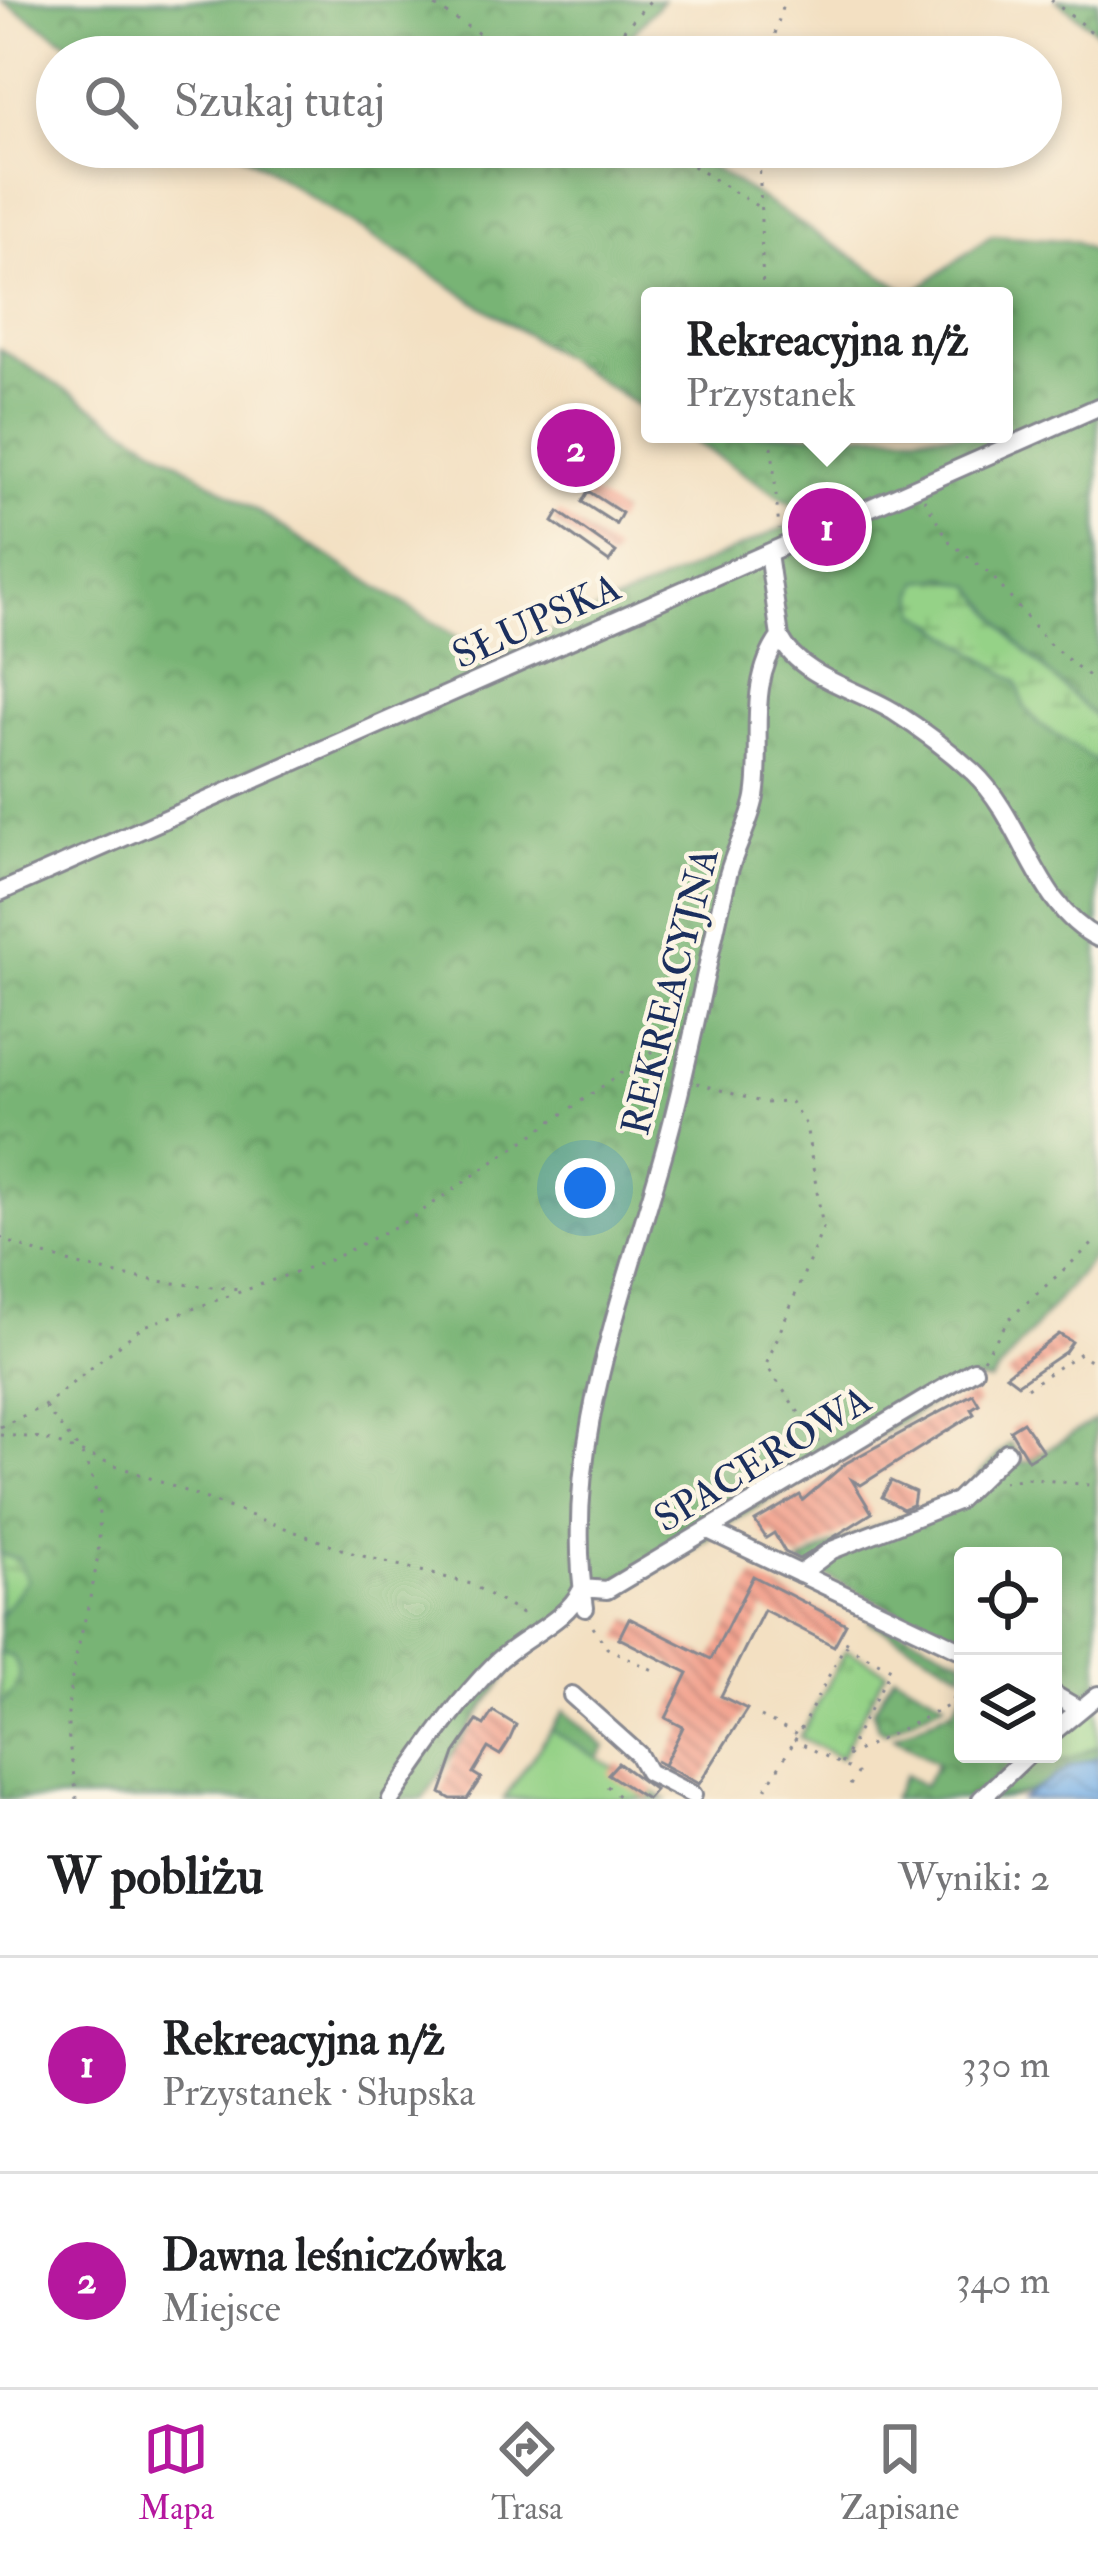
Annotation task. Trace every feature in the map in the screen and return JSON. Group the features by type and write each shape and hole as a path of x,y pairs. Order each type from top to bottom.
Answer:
{"street":[{"name":"SŁUPSKA","path":"0,892 1098,407"},
{"name":"REKREACYJNA","path":"585,1608 580,1508 587,1431 684,1077 729,872 755,795 756,708 770,653 780,637 768,553"},
{"path":"780,637 794,659 892,711 974,773 1016,823 1060,909 1098,938"},
{"name":"SPACEROWA","path":"582,1588 607,1590 974,1370"},
{"path":"800,1574 832,1550 942,1509 1007,1452"},
{"path":"708,1530 954,1648"},
{"path":"397,1797 454,1709 502,1658 544,1628 582,1588"},
{"path":"572,1695 638,1754 648,1772 694,1795"},
{"path":"1062,1725 1098,1696"},
{"path":"1062,1699 1080,1710"},
{"path":"981,1799 1019,1763"}],"path":[{"path":"425,0 483,36"},
{"path":"618,36 651,0"},
{"path":"775,36 784,0"},
{"path":"1051,0 1098,37"},
{"path":"696,168 760,208"},
{"path":"759,168 763,287"},
{"path":"772,443 780,538"},
{"path":"916,488 950,542 992,576 1048,643 1098,684"},
{"path":"0,1427 44,1406 142,1327 332,1258 412,1218 695,1023"},
{"path":"684,1077 723,1094 791,1102 806,1125 823,1228 766,1365 830,1458"},
{"path":"0,1238 60,1264 151,1284 246,1289"},
{"path":"974,1370 1010,1318 1098,1239"},
{"path":"1027,1388 1080,1353 1098,1366"},
{"path":"44,1406 80,1450 94,1476 98,1514 93,1596 68,1713 77,1799"},
{"path":"0,1435 42,1438 80,1450 355,1554 471,1584 544,1628"},
{"path":"987,1470 1004,1483 1026,1478 1098,1486"},
{"path":"593,1627 607,1648 655,1671"},
{"path":"759,1799 851,1633"},
{"path":"841,1764 891,1669 845,1645"},
{"path":"845,1757 950,1705 954,1696"},
{"path":"761,1717 857,1773 848,1791"},
{"path":"607,1799 610,1788 622,1799"}],"green space":[{"path":"1,0 663,0 630,36 58,36"},
{"path":"1057,0 1098,0 1098,32"},
{"path":"265,168 713,168 900,287 641,287 641,407"},
{"path":"992,235 1075,241 1098,255 1098,1252 990,1381 973,1379 720,1529 686,1554 593,1601 551,1629 490,1697 423,1799 0,1799 0,349 490,658 810,516 697,443 1013,443 1013,287 921,287"},
{"path":"943,578 973,586 1014,640 1098,720 1098,763 1038,723 1024,706 1017,682 919,613 915,594 920,581"},
{"path":"1095,1420 1098,1684 1079,1701 1062,1691 1062,1547 954,1547 954,1640 800,1563 831,1545 960,1494 1010,1443 1023,1464"},
{"path":"0,1554 18,1559 27,1580 0,1616"},
{"path":"874,1617 954,1655 954,1668 870,1622"},
{"path":"846,1650 886,1671 840,1758 800,1737"},
{"path":"0,1653 13,1657 19,1677 0,1703"},
{"path":"894,1674 945,1702 885,1732 878,1728 873,1711"},
{"path":"1098,1684 1098,1746 1062,1760 1062,1727"},
{"path":"954,1708 954,1763 1012,1763 973,1799 892,1799 905,1775 924,1786 937,1764 894,1737"},
{"path":"564,1711 605,1747 569,1799 504,1799"},
{"path":"551,1730 665,1799 504,1799"},
{"path":"1098,1746 1098,1757 1032,1790 987,1799 1027,1763 1067,1760"}],"water":[{"path":"1098,1757 1098,1799 1022,1799 1071,1766"}],"building":[{"path":"560,421 607,455 592,475 545,441"},
{"path":"588,491 622,513 616,524 582,502"},
{"path":"559,512 616,552 609,562 553,522"},
{"path":"1059,1334 1072,1342 1065,1352 1018,1384 1006,1375"},
{"path":"973,1394 979,1404 971,1409 974,1414 861,1485 852,1480 872,1513 799,1559 785,1552 774,1533 766,1538 755,1521 800,1495 803,1500 846,1463"},
{"path":"1023,1422 1043,1451 1028,1460 1010,1430"},
{"path":"891,1481 915,1492 913,1505 903,1509 882,1497"},
{"path":"753,1576 846,1624 834,1646 764,1610 721,1696 747,1709 699,1784 656,1761 664,1765 683,1727 666,1718 688,1673 619,1638 629,1618 711,1659"},
{"path":"493,1711 516,1725 509,1741 500,1755 488,1748 473,1773 481,1778 467,1799 451,1799 441,1793 455,1753 477,1721 484,1725"},
{"path":"618,1763 655,1790 647,1799 608,1774"}],"place":[{"name":"Dawna leśniczówka","path":"576,448"},
{"name":"Rekreacyjna n/ż","path":"827,527"}]}
